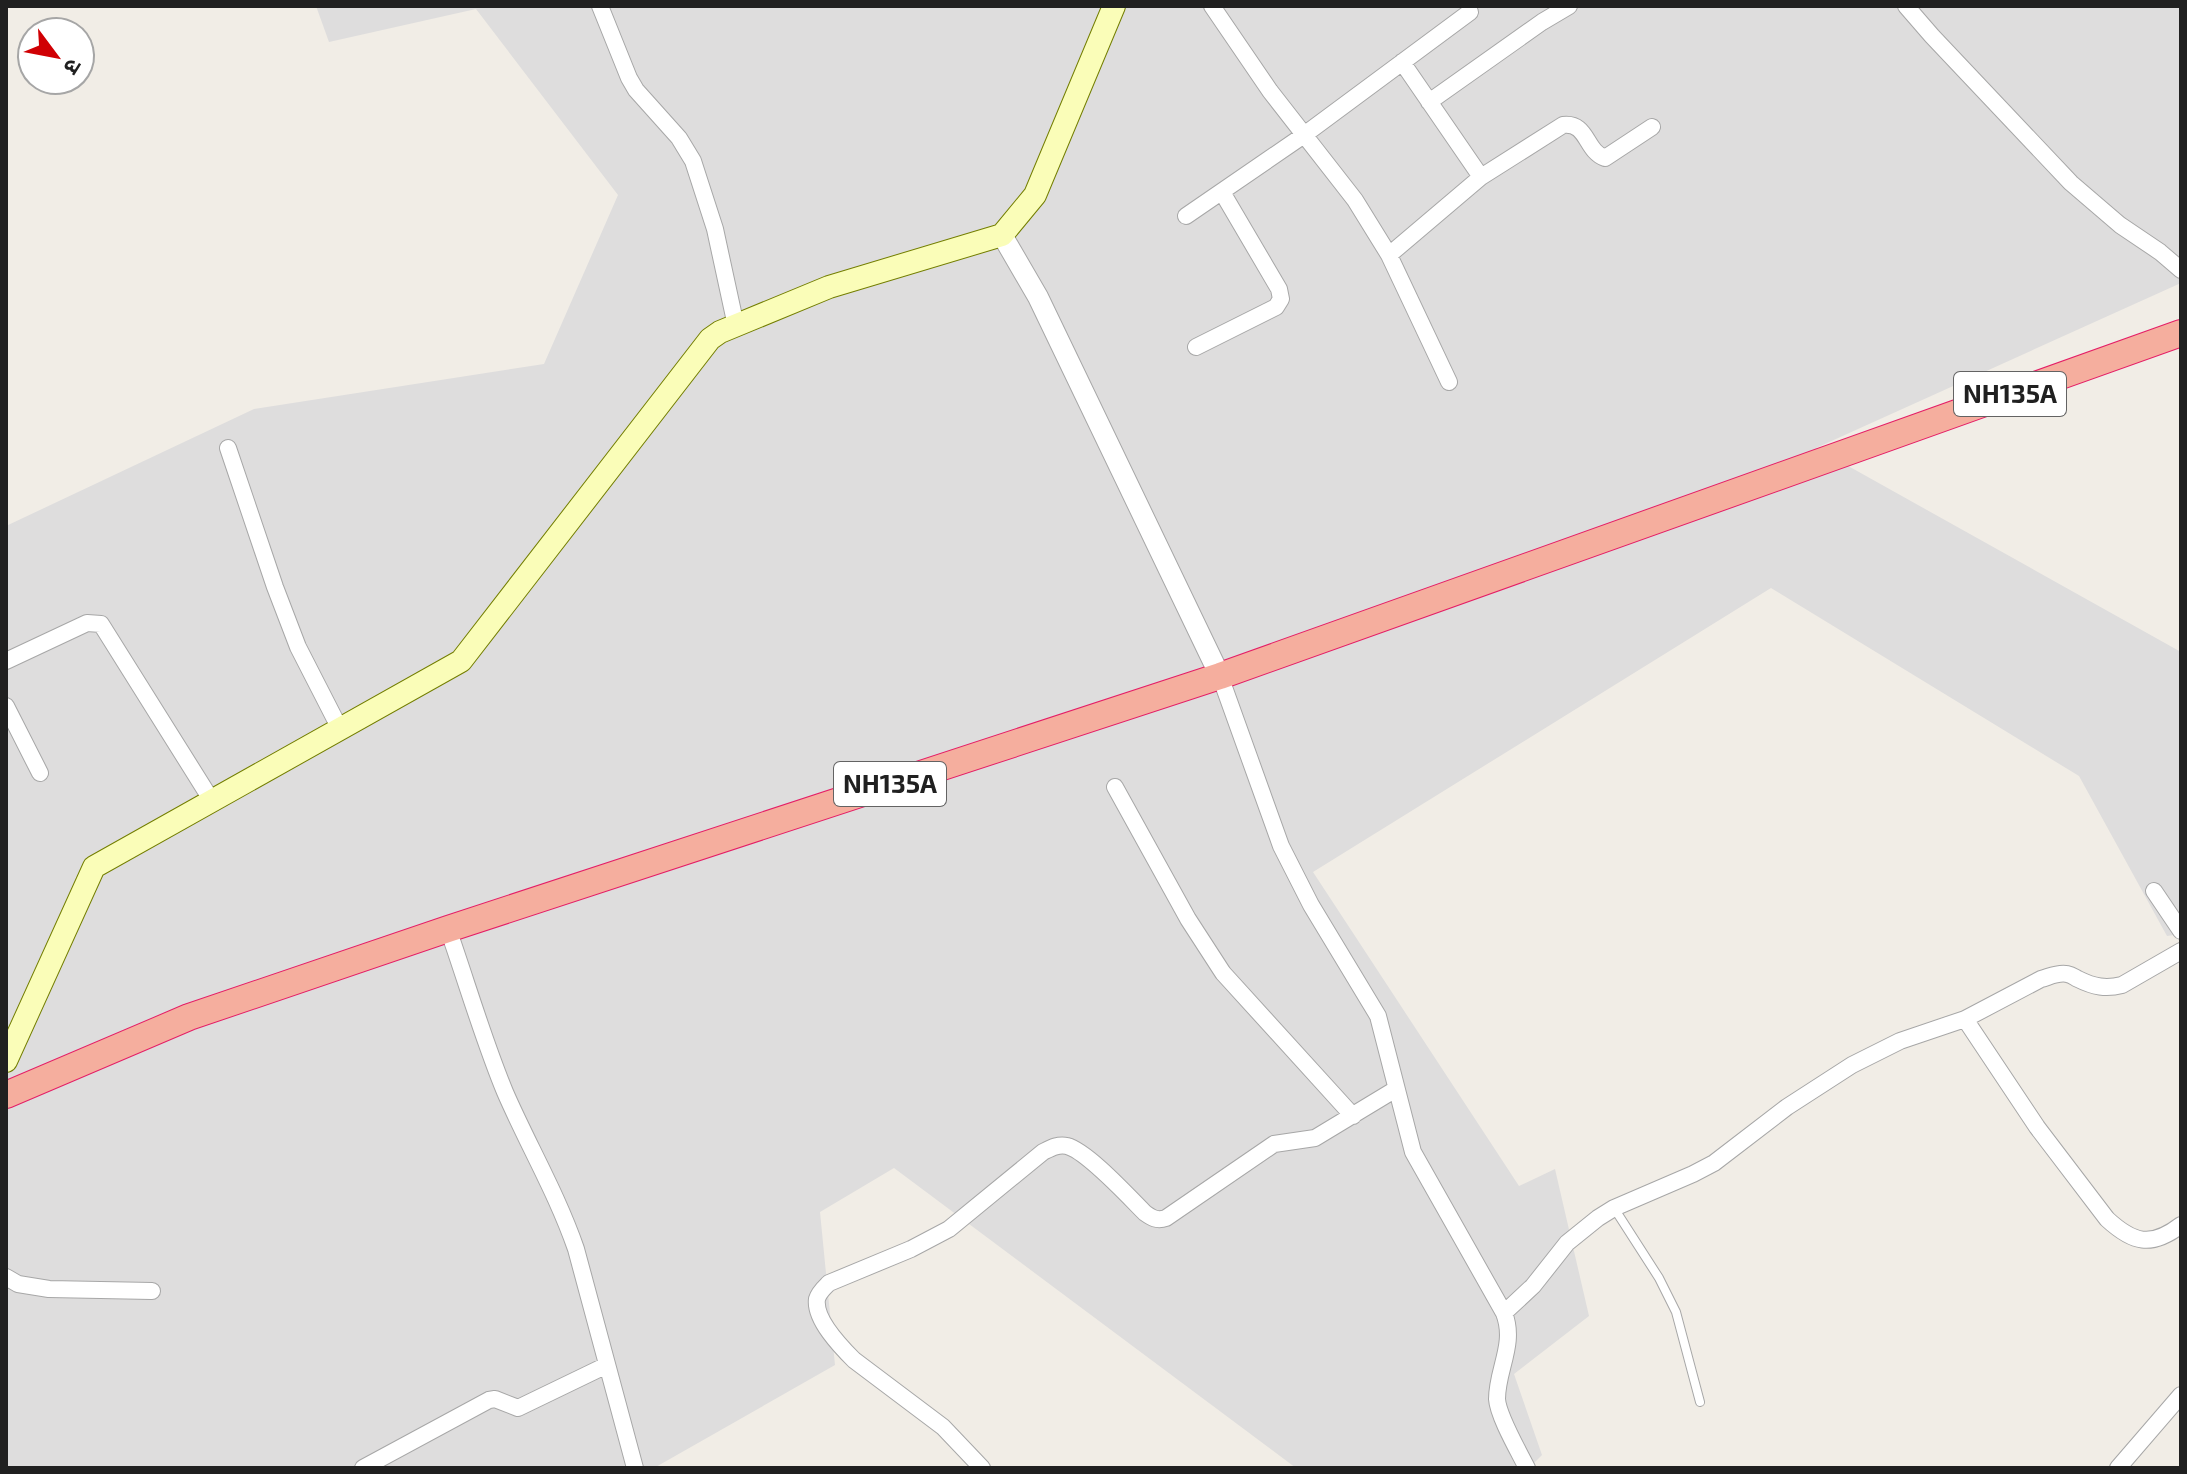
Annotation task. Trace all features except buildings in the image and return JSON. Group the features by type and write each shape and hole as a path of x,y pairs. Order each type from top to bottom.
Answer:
{"highway":[{"name":"NH135A","path":"6,1095 189,1017 1220,676 2181,333"}],"main road":[{"path":"6,1061 94,867 461,661 710,339 829,287 1002,235 1035,195 1114,6"}],"street":[{"path":"600,6 636,90 679,138 693,161 715,229 729,329"},
{"path":"1212,6 1270,91 1355,200 1389,255 1449,382"},
{"path":"1429,102 1569,6"},
{"path":"1906,6 2071,183 2120,225 2181,270"},
{"path":"1186,216 1304,135 1470,12"},
{"path":"1402,62 1481,177"},
{"path":"1389,255 1481,177 1563,125 1578,127 1598,155 1605,158 1652,127"},
{"path":"1196,347 1276,307 1281,299 1279,289 1222,192"},
{"path":"1002,235 1038,297 1220,676 1281,846 1311,905 1378,1016 1413,1152 1509,1325 1497,1401 1527,1468"},
{"path":"228,448 286,617 340,729"},
{"path":"6,661 87,623 101,624 212,801"},
{"path":"6,706 40,773"},
{"path":"1115,787 1215,962 1353,1116"},
{"path":"2154,891 2181,931"},
{"path":"448,929 505,1091 565,1215 635,1468"},
{"path":"1504,1313 1590,1223 1614,1208 1714,1163 1787,1107 1852,1065 1900,1041 1965,1019 2041,979 2070,975 2094,986 2112,987 2122,985 2181,951"},
{"path":"1965,1019 2037,1127 2107,1219 2121,1232 2139,1240 2153,1240 2181,1225"},
{"path":"982,1468 943,1427 854,1360 832,1336 817,1303 820,1292 829,1283 949,1229 1054,1146 1065,1145 1084,1154 1145,1213 1160,1220 1274,1144 1315,1138 1396,1089"},
{"path":"6,1277 18,1284 49,1289 152,1291"},
{"path":"363,1468 489,1400 495,1399 518,1408 607,1365"},
{"path":"2118,1468 2181,1395"}],"lane":[{"path":"1614,1208 1659,1278 1676,1312 1700,1402"}],"shaded area":[{"path":"316,6 2181,6 2181,283 1816,448 2181,652 2181,934 2167,936 2079,776 1771,588 1313,872 1519,1186 1555,1169 1589,1316 1514,1374 1542,1455 1529,1468 1296,1468 894,1168 820,1212 835,1365 654,1468 6,1468 6,526 254,409 544,364 618,195 476,9 329,42"}]}
